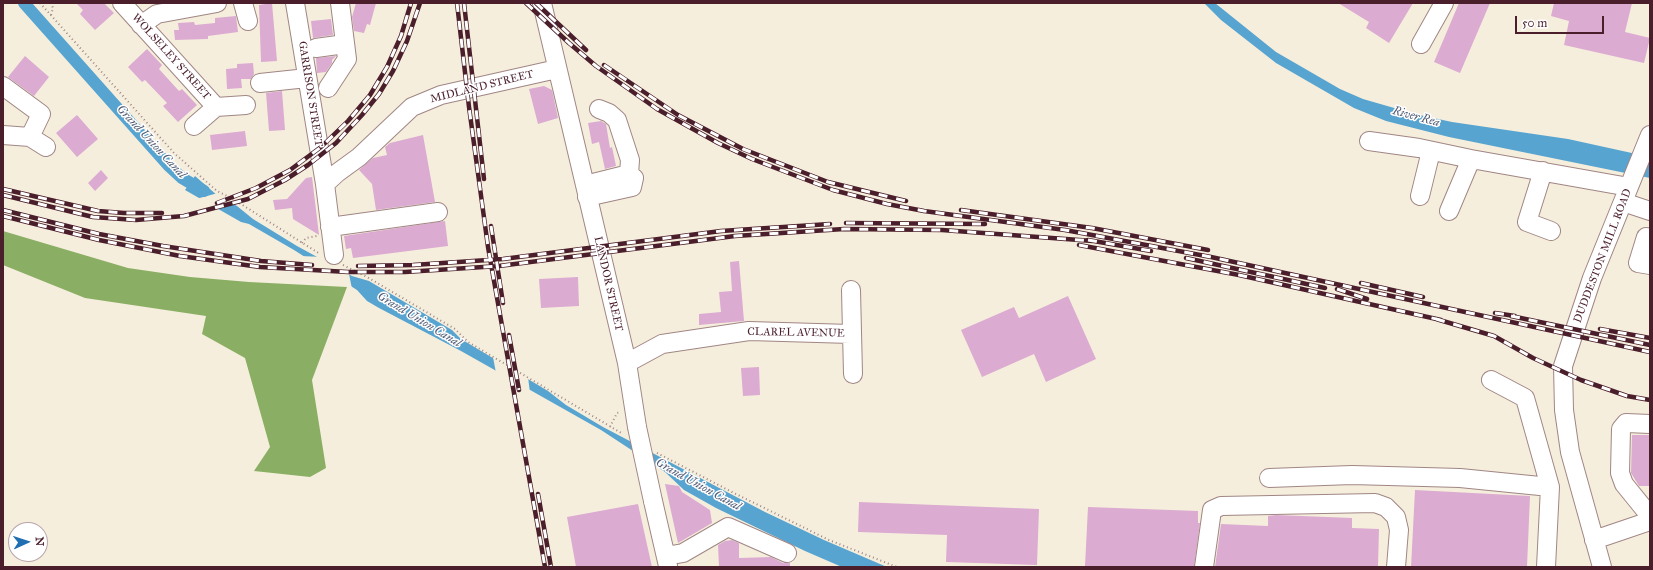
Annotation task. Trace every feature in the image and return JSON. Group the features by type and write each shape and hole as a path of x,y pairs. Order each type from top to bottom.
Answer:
{"street":[{"name":"WOLSELEY STREET","path":"122,3 216,108 246,105"},
{"path":"141,26 157,14 181,7 217,3"},
{"path":"244,3 248,22"},
{"name":"GARRISON STREET","path":"296,3 318,149 331,178 330,231 333,258"},
{"path":"328,88 347,59 340,3"},
{"name":"LANDOR STREET","path":"542,3 627,363 633,432 653,501 667,561"},
{"path":"1420,44 1444,3"},
{"path":"316,48 345,44"},
{"name":"MIDLAND STREET","path":"331,178 359,157 412,107 441,95 557,69"},
{"path":"260,83 307,78"},
{"path":"3,86 41,114 30,137"},
{"path":"194,126 216,108"},
{"path":"586,191 632,186 634,178 629,174 630,160 617,120 610,113 600,109"},
{"path":"3,135 30,137 46,148"},
{"name":"DUDDESTON MILL ROAD","path":"1602,567 1570,452 1564,410 1563,366 1592,278 1650,135"},
{"path":"1369,141 1543,172 1628,190 1650,211"},
{"path":"1420,196 1431,151"},
{"path":"1449,211 1471,160"},
{"path":"1543,172 1527,222 1551,231"},
{"path":"330,231 438,212"},
{"path":"1650,238 1646,237 1638,263 1650,265"},
{"name":"CLAREL AVENUE","path":"851,290 853,374"},
{"name":"CLAREL AVENUE","path":"627,363 662,344 749,331 851,334"},
{"path":"1491,380 1525,398 1550,487 1546,567"},
{"path":"1650,424 1626,423 1621,429 1620,473 1624,484 1650,516"},
{"path":"1269,478 1352,475 1460,478 1550,487"},
{"path":"1204,567 1212,510 1221,506 1375,503 1386,507 1396,517 1399,530 1396,567"},
{"path":"1594,540 1650,521"},
{"path":"667,561 683,554 728,528 787,553"}],"path":[{"path":"40,3 174,153 217,191 233,199 302,243 367,277 455,329 468,342 633,432"},
{"path":"51,3 53,8 51,15"},
{"path":"302,243 306,238 330,231"},
{"path":"656,452 829,540 896,567"}],"green space":[{"path":"3,231 128,268 190,277 249,282 347,287 312,380 326,468 310,477 254,471 270,447 245,358 202,334 206,316 85,298 3,265"}],"water":[{"name":"River Rea","path":"1204,3 1215,3 1276,52 1340,89 1363,99 1415,114 1452,122 1568,139 1650,157 1650,178 1449,137 1386,121 1354,108 1276,63 1221,20"},
{"path":"195,176 218,196 237,206 253,219 297,246 352,276 369,281 452,330 461,339 548,391 566,405 603,427 765,512 824,540 887,567 842,567 805,551 716,508 684,490 665,472 601,430 461,351 379,308 367,301 357,290 294,250 185,190"}],"pier":[{"path":"218,193 237,203 215,210 196,199"},
{"path":"300,256 323,257 352,274 349,274 352,289"},
{"path":"493,357 528,377 530,393 496,373"}],"building":[{"path":"76,3 104,3 114,13 95,30 80,14 83,10"},
{"path":"272,3 277,61 261,62 259,5"},
{"path":"356,3 376,3 370,25 367,24 364,33 354,31 352,17"},
{"path":"1338,3 1413,3 1389,43 1366,28 1369,22"},
{"path":"1459,3 1490,3 1460,73 1434,62"},
{"path":"1554,3 1632,3 1625,32 1650,38 1644,63 1564,45 1569,21 1551,16"},
{"path":"236,16 238,32 208,36 208,39 175,40 174,30 179,30 178,23 194,22 195,25 215,23 215,18"},
{"path":"331,19 333,35 313,38 311,21"},
{"path":"147,49 162,65 159,69 179,91 182,89 197,105 178,122 163,106 167,103 145,80 142,82 128,67"},
{"path":"25,56 49,77 34,96 8,77"},
{"path":"336,56 332,60 332,63 326,72 317,73 316,58"},
{"path":"253,63 254,74 251,79 241,79 242,88 227,89 226,69 237,68 237,64"},
{"path":"544,86 552,90 558,118 538,124 529,89"},
{"path":"282,91 285,130 269,131 266,93"},
{"path":"77,115 98,139 77,157 56,133"},
{"path":"601,121 606,124 610,148 612,147 616,166 605,169 599,142 592,144 588,123"},
{"path":"245,131 247,146 212,150 210,135"},
{"path":"423,135 435,202 376,210 372,184 359,170 373,158 387,155 385,147 390,143"},
{"path":"101,170 108,178 95,191 88,183"},
{"path":"312,177 319,235 293,219 292,208 275,210 273,200 287,199 306,178"},
{"path":"445,221 448,246 353,258 351,248 346,249 344,236"},
{"path":"739,261 744,321 699,325 699,314 721,312 719,292 732,291 730,262"},
{"path":"578,277 579,306 541,308 539,279"},
{"path":"1068,296 1096,359 1046,382 1034,354 982,377 961,330 1014,307 1019,318"},
{"path":"759,367 760,395 743,396 741,368"},
{"path":"1632,435 1650,435 1650,486 1639,486 1631,473"},
{"path":"665,484 679,486 682,492 710,510 712,523 678,543"},
{"path":"1415,490 1530,496 1527,567 1411,567"},
{"path":"859,502 1039,509 1037,565 946,562 947,535 858,532"},
{"path":"638,504 652,567 576,567 567,517"},
{"path":"1088,507 1198,511 1198,523 1200,523 1194,567 1085,566"},
{"path":"1268,516 1352,518 1352,528 1379,529 1378,567 1215,567 1221,524 1268,526"},
{"path":"732,540 739,543 739,558 771,557 783,563 790,563 790,567 719,567 718,545 725,541"}],"waterway":[{"name":"Grand Union Canal","path":"24,3 168,165 182,178 204,191"}],"railway":[{"path":"217,203 256,188 290,170 321,147 348,121 370,95 387,67 401,36 411,3"},
{"path":"3,195 93,217 136,220 184,216 248,199 285,180 308,165 336,143 362,115 379,94 393,71 407,41 420,3"},
{"path":"457,3 469,107 488,247 545,567"},
{"path":"464,3 484,179"},
{"path":"526,3 596,66 657,109 718,143 752,159 833,190 887,204 924,211 1065,230 1211,257 1650,352"},
{"path":"536,3 586,50"},
{"path":"604,65 678,115 743,149 828,182 906,201"},
{"path":"3,189 98,211 162,213"},
{"path":"3,210 99,234 163,246 261,261 312,265"},
{"path":"961,210 1092,228 1208,250"},
{"path":"3,216 99,240 180,256 260,267 348,272 405,272 499,266 735,236 844,229 942,230 1093,241"},
{"path":"846,223 985,224"},
{"path":"358,266 413,265 503,259 721,231 830,224"},
{"path":"491,226 503,303"},
{"path":"1088,240 1151,251"},
{"path":"1079,245 1239,275 1441,320"},
{"path":"1186,258 1325,288"},
{"path":"1361,283 1423,297"},
{"path":"1337,289 1367,299"},
{"path":"1495,313 1515,316"},
{"path":"1511,316 1650,345"},
{"path":"1436,319 1494,336 1533,358 1581,380 1627,396 1650,400"},
{"path":"1600,329 1650,338"},
{"path":"509,335 519,390"},
{"path":"538,494 551,567"}]}
